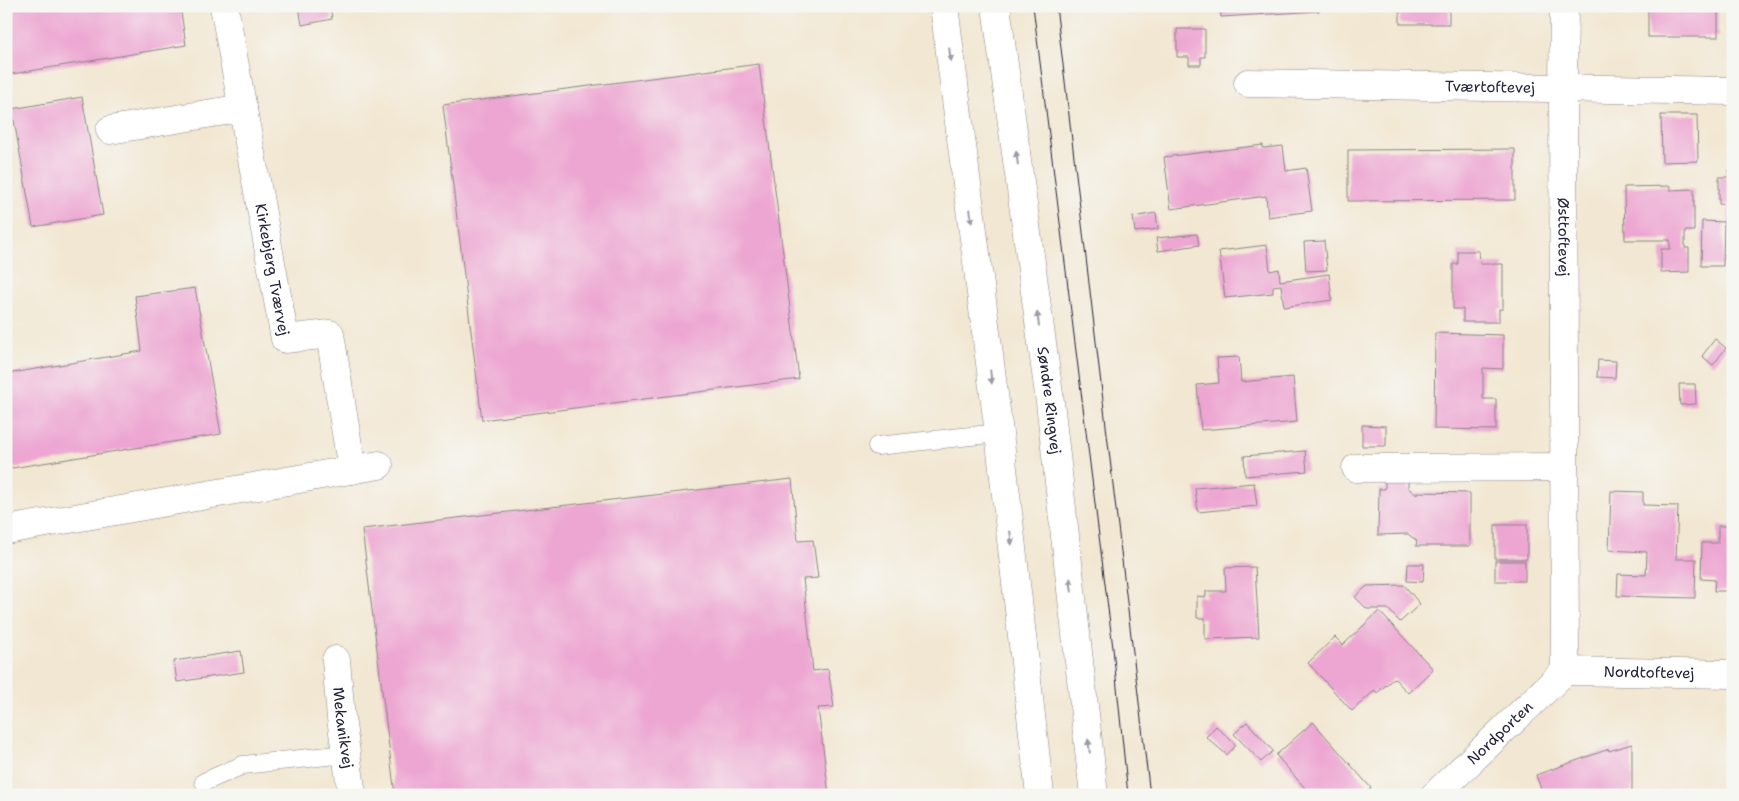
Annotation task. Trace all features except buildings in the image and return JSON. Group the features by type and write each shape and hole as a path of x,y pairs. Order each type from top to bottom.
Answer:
{"street":[{"name":"Kirkebjerg Tværvej","path":"224,6 285,339 330,334 352,470"},
{"path":"944,6 998,433 1040,795"},
{"name":"Søndre Ringvej","path":"996,6 1050,402 1094,795"},
{"name":"Østtoftevej","path":"1564,6 1565,671"},
{"name":"Tværtoftevej","path":"1248,83 1733,91"},
{"path":"110,130 243,108"},
{"path":"6,530 379,466"},
{"path":"1356,468 1564,467"},
{"name":"Mekanikvej","path":"336,660 341,718 352,795"},
{"name":"Nordtoftevej","path":"1565,671 1733,674"},
{"name":"Nordporten","path":"1435,795 1565,671"}],"lane":[{"path":"877,446 998,433"},
{"path":"204,782 243,765 346,754"}],"tram line":[{"path":"1033,6 1113,648 1128,795"},
{"path":"1056,6 1150,795"}]}
